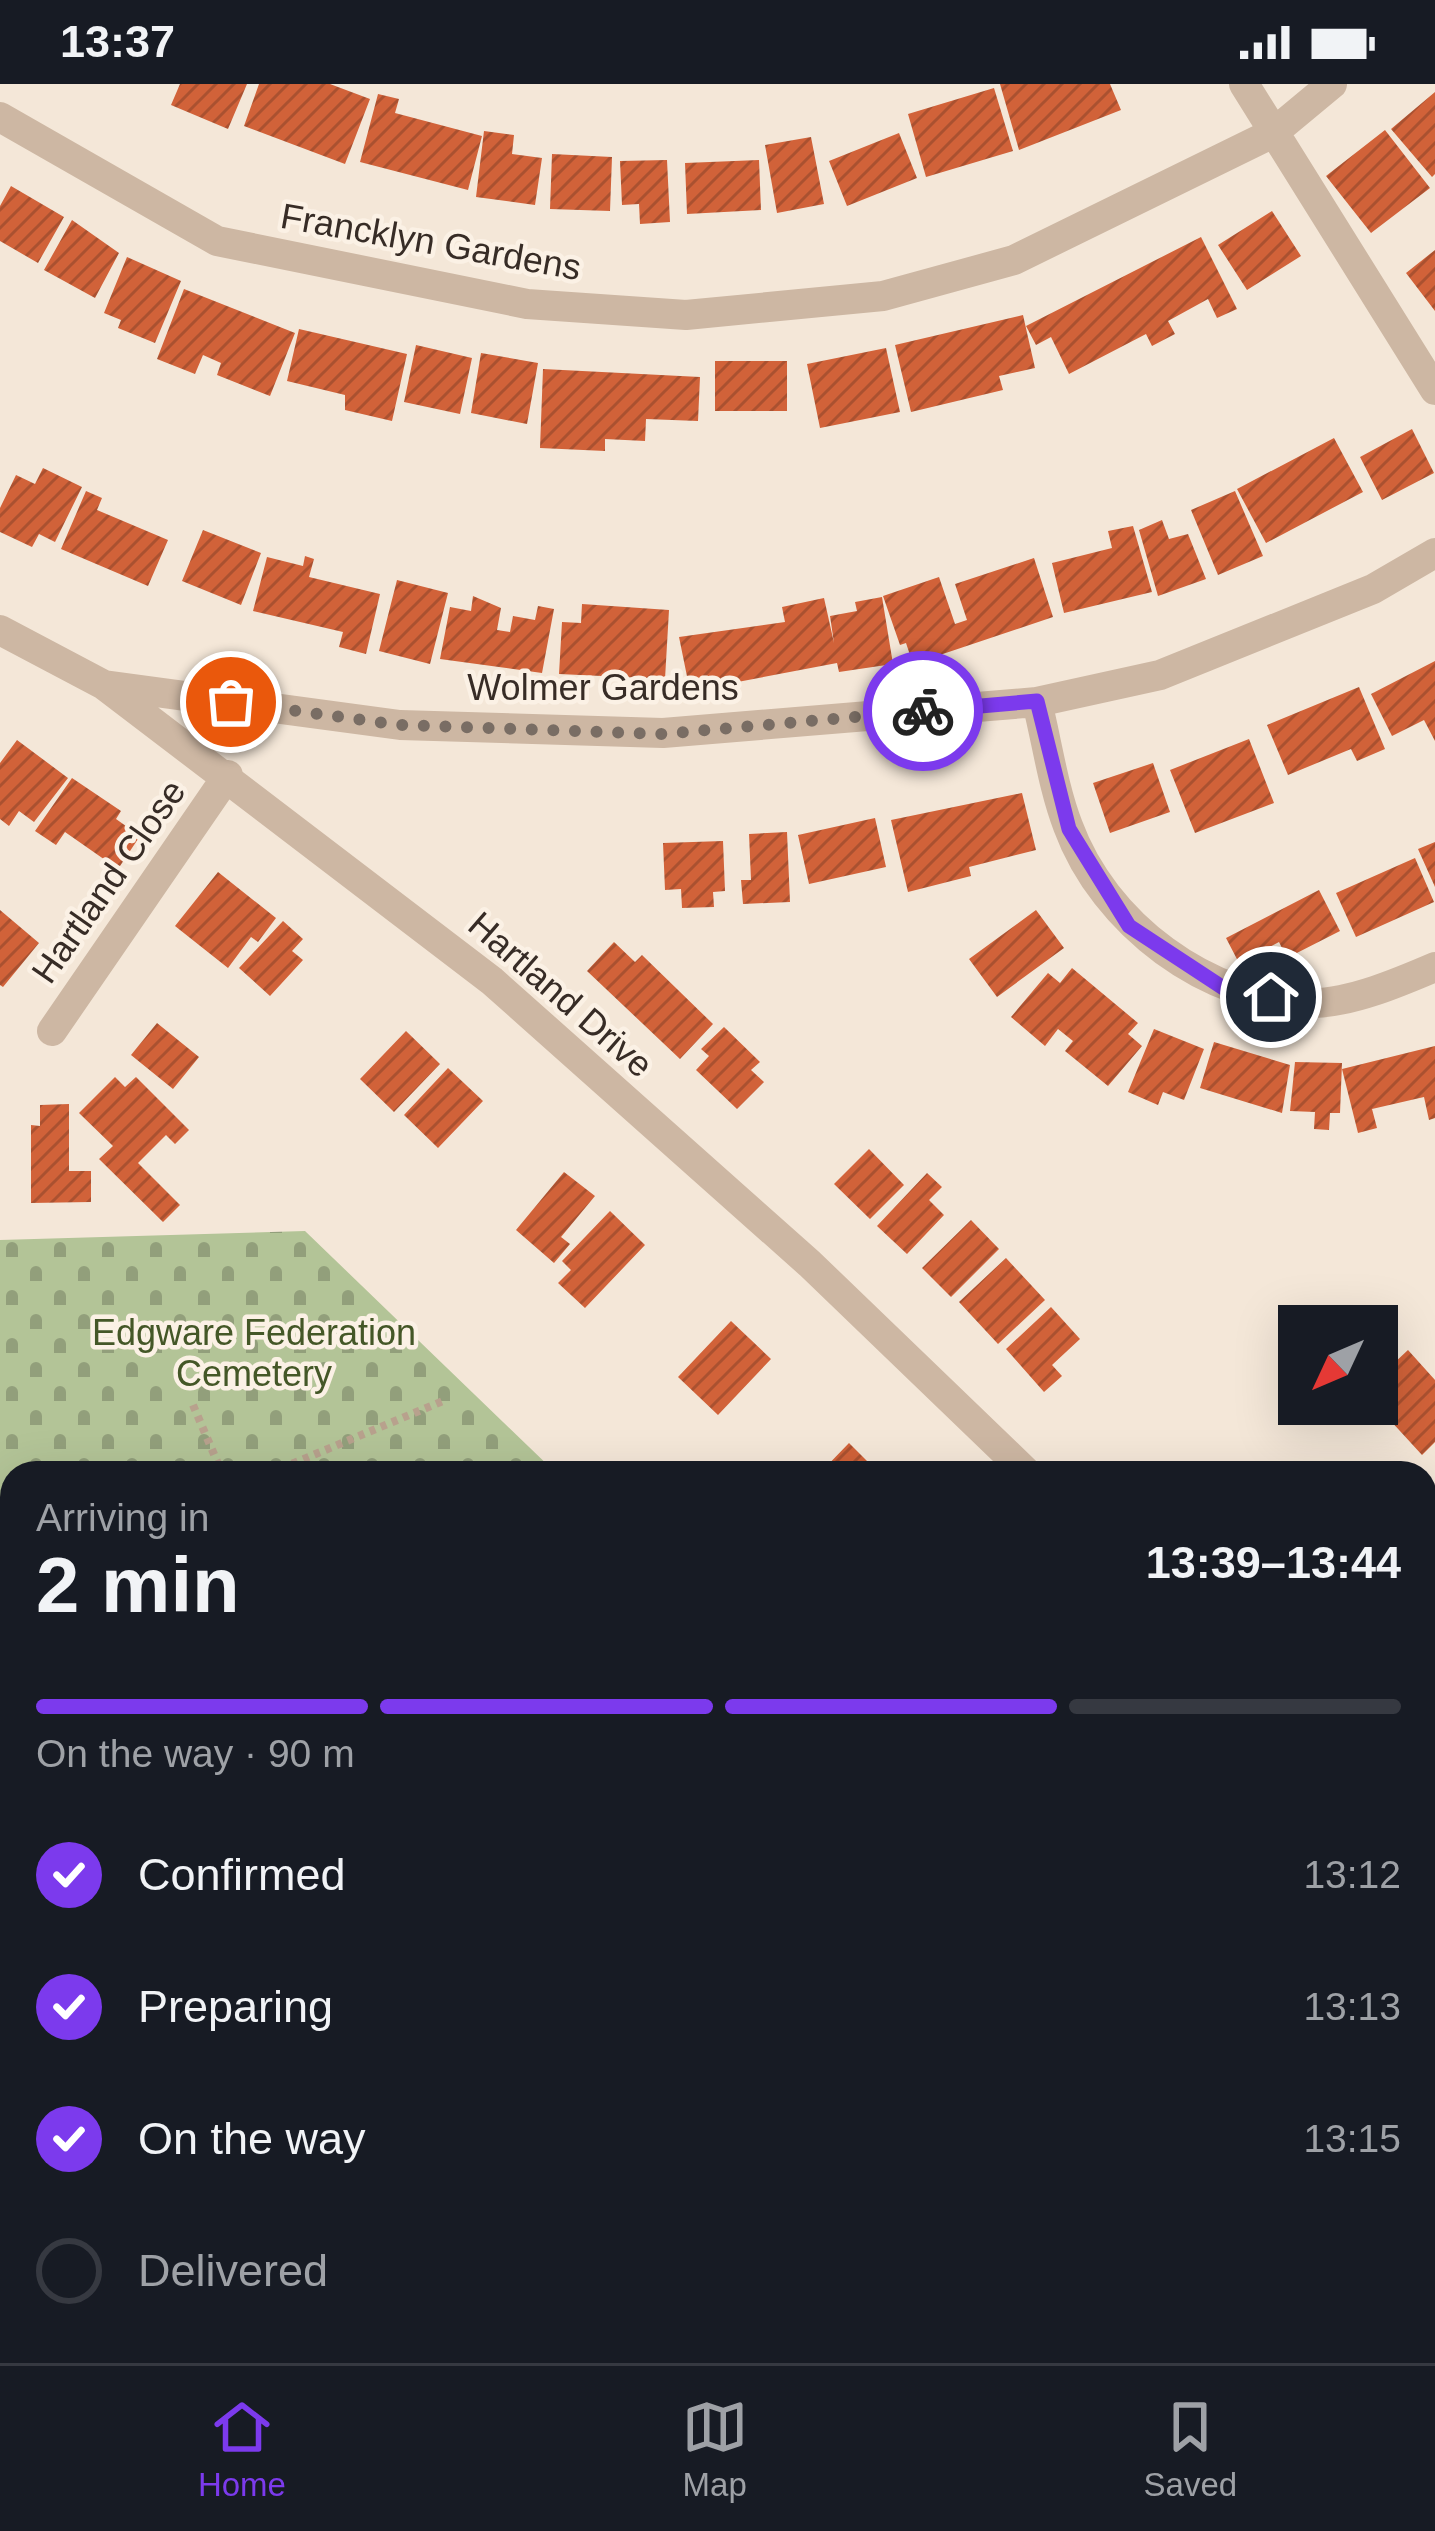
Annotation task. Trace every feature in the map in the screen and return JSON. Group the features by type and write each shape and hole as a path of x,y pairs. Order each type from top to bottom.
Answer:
{"street":[{"path":"1244,84 1435,390"},
{"name":"Francklyn Gardens","path":"0,117 217,241 527,304 686,315 884,296 1014,260 1273,133 1332,84"},
{"name":"Wolmer Gardens","path":"104,685 400,725 663,734 1037,701 1160,675 1373,589 1435,553"},
{"name":"Hartland Drive","path":"0,630 104,685 492,981 810,1264 1015,1461"},
{"path":"1037,701 1069,829 1129,926 1228,991 1315,1003 1402,981 1435,967"},
{"name":"Hartland Close","path":"52,1031 228,776"}],"path":[{"path":"299,1461 442,1401"},
{"path":"193,1405 217,1461"}],"green space":[{"name":"Edgware Federation Cemetery","path":"305,1231 544,1461 0,1461 0,1240"}],"building":[{"path":"180,84 247,84 228,129 171,105"},
{"path":"259,84 330,84 370,99 345,164 244,126"},
{"path":"1000,84 1110,84 1121,110 1019,150"},
{"path":"994,88 1013,151 926,177 908,114"},
{"path":"1435,92 1435,174 1432,177 1391,129"},
{"path":"378,94 399,99 395,113 482,136 468,190 360,162"},
{"path":"1385,130 1430,188 1371,233 1326,176"},
{"path":"484,131 514,135 512,154 542,158 535,205 476,197"},
{"path":"899,133 917,178 847,206 829,161"},
{"path":"811,137 824,204 777,213 765,145"},
{"path":"552,154 612,157 610,211 550,209"},
{"path":"667,160 670,222 640,224 639,204 622,205 620,161"},
{"path":"759,160 761,210 687,214 685,163"},
{"path":"11,186 64,217 38,263 0,241 0,206"},
{"path":"1272,211 1301,256 1247,290 1218,245"},
{"path":"72,220 119,253 95,298 44,270"},
{"path":"1201,237 1237,309 1217,318 1208,299 1168,321 1175,334 1152,346 1146,334 1069,374 1051,337 1036,345 1026,326"},
{"path":"1435,250 1435,311 1406,273"},
{"path":"127,257 181,281 155,343 118,328 121,320 104,313"},
{"path":"184,289 295,333 270,396 217,375 221,363 203,355 195,374 157,359"},
{"path":"1023,315 1035,368 999,376 1003,390 911,412 895,345"},
{"path":"299,329 407,354 392,421 345,410 345,395 287,381"},
{"path":"416,345 472,358 460,414 404,402"},
{"path":"886,348 900,412 820,428 807,364"},
{"path":"481,353 538,363 527,424 471,413"},
{"path":"715,361 787,361 787,411 715,411"},
{"path":"543,369 700,377 698,421 646,419 645,441 605,439 605,451 540,448"},
{"path":"1412,429 1434,473 1382,500 1360,457"},
{"path":"1334,438 1363,492 1266,543 1237,489"},
{"path":"43,468 82,487 55,542 39,534 32,547 0,532 0,508 16,475 35,484"},
{"path":"86,491 102,498 97,510 168,540 148,586 61,549"},
{"path":"1235,491 1263,556 1218,575 1191,510"},
{"path":"1162,520 1169,539 1188,534 1206,579 1158,596 1139,530"},
{"path":"1133,526 1152,592 1064,613 1052,563 1112,548 1108,531"},
{"path":"203,530 261,553 241,605 182,581"},
{"path":"305,556 314,559 309,577 380,594 366,654 339,647 343,632 253,611 267,557 303,566"},
{"path":"1034,558 1053,617 913,664 906,643 900,645 883,596 939,577 955,624 967,620 955,584"},
{"path":"397,580 448,593 430,664 379,651"},
{"path":"473,596 501,608 497,630 510,632 513,616 535,620 538,606 554,609 542,673 440,659 450,607 471,611"},
{"path":"882,597 893,664 839,672 837,663 690,691 679,637 785,622 782,607 824,598 834,643 830,616 857,611 855,602"},
{"path":"582,604 669,610 665,679 559,674 562,622 581,623"},
{"path":"1435,661 1435,741 1424,720 1392,736 1371,694"},
{"path":"1359,687 1385,749 1357,761 1351,749 1288,775 1267,725"},
{"path":"1249,739 1274,803 1195,833 1170,770"},
{"path":"17,740 68,778 34,822 19,811 9,826 0,819 0,763"},
{"path":"1153,763 1170,812 1110,833 1093,783"},
{"path":"72,778 121,811 116,819 140,836 118,869 65,832 56,845 35,831"},
{"path":"1022,793 1036,850 969,867 971,876 908,892 891,820"},
{"path":"875,818 886,867 809,884 798,835"},
{"path":"787,832 790,902 743,904 741,880 751,880 749,834"},
{"path":"723,841 725,891 713,892 714,907 682,908 681,889 665,890 663,843"},
{"path":"1435,842 1435,887 1418,849"},
{"path":"1415,858 1434,902 1356,937 1336,893"},
{"path":"218,872 276,918 258,942 251,937 228,968 175,926"},
{"path":"1319,890 1340,931 1287,958 1279,942 1239,963 1226,938"},
{"path":"0,910 39,943 3,987 0,985"},
{"path":"1036,910 1064,948 997,997 969,959"},
{"path":"283,921 303,939 292,951 303,960 270,996 239,968"},
{"path":"614,942 635,962 642,955 713,1024 680,1059 587,971"},
{"path":"1072,968 1138,1023 1128,1034 1142,1046 1108,1086 1065,1051 1073,1041 1058,1029 1045,1046 1011,1017 1048,973 1060,983"},
{"path":"157,1023 199,1057 173,1089 131,1055"},
{"path":"724,1027 760,1062 751,1070 764,1082 737,1109 696,1070 709,1056 701,1049"},
{"path":"1154,1029 1204,1049 1184,1100 1163,1092 1158,1105 1128,1092"},
{"path":"406,1031 440,1064 394,1112 360,1079"},
{"path":"1214,1042 1290,1065 1282,1113 1200,1088"},
{"path":"1435,1046 1435,1118 1429,1120 1424,1097 1372,1109 1377,1128 1358,1133 1342,1069"},
{"path":"1295,1062 1342,1063 1340,1113 1330,1113 1329,1130 1314,1129 1315,1112 1290,1111"},
{"path":"448,1068 483,1101 438,1148 404,1115"},
{"path":"115,1077 125,1087 136,1077 189,1130 175,1144 166,1135 138,1163 180,1205 163,1222 99,1159 113,1146 79,1113"},
{"path":"69,1104 69,1171 91,1171 91,1202 31,1203 31,1125 40,1126 40,1105"},
{"path":"869,1149 904,1185 870,1219 834,1184"},
{"path":"564,1172 595,1196 561,1237 570,1244 554,1263 516,1230"},
{"path":"927,1173 942,1187 929,1200 944,1215 907,1254 877,1226"},
{"path":"610,1211 645,1245 585,1308 558,1283 571,1270 562,1261"},
{"path":"971,1220 999,1249 951,1297 922,1268"},
{"path":"1006,1258 1045,1300 998,1344 959,1302"},
{"path":"1051,1307 1080,1339 1052,1365 1062,1376 1044,1392 1006,1349"},
{"path":"731,1321 771,1359 718,1415 678,1377"},
{"path":"1408,1350 1435,1380 1435,1442 1422,1455 1394,1425 1398,1359"},
{"path":"849,1443 867,1461 832,1461"}],"way so far":[{"path":"231,702 400,725 663,734 923,711"}],"route":[{"path":"923,711 1037,701 1069,829 1129,926 1228,991 1271,997"}]}
